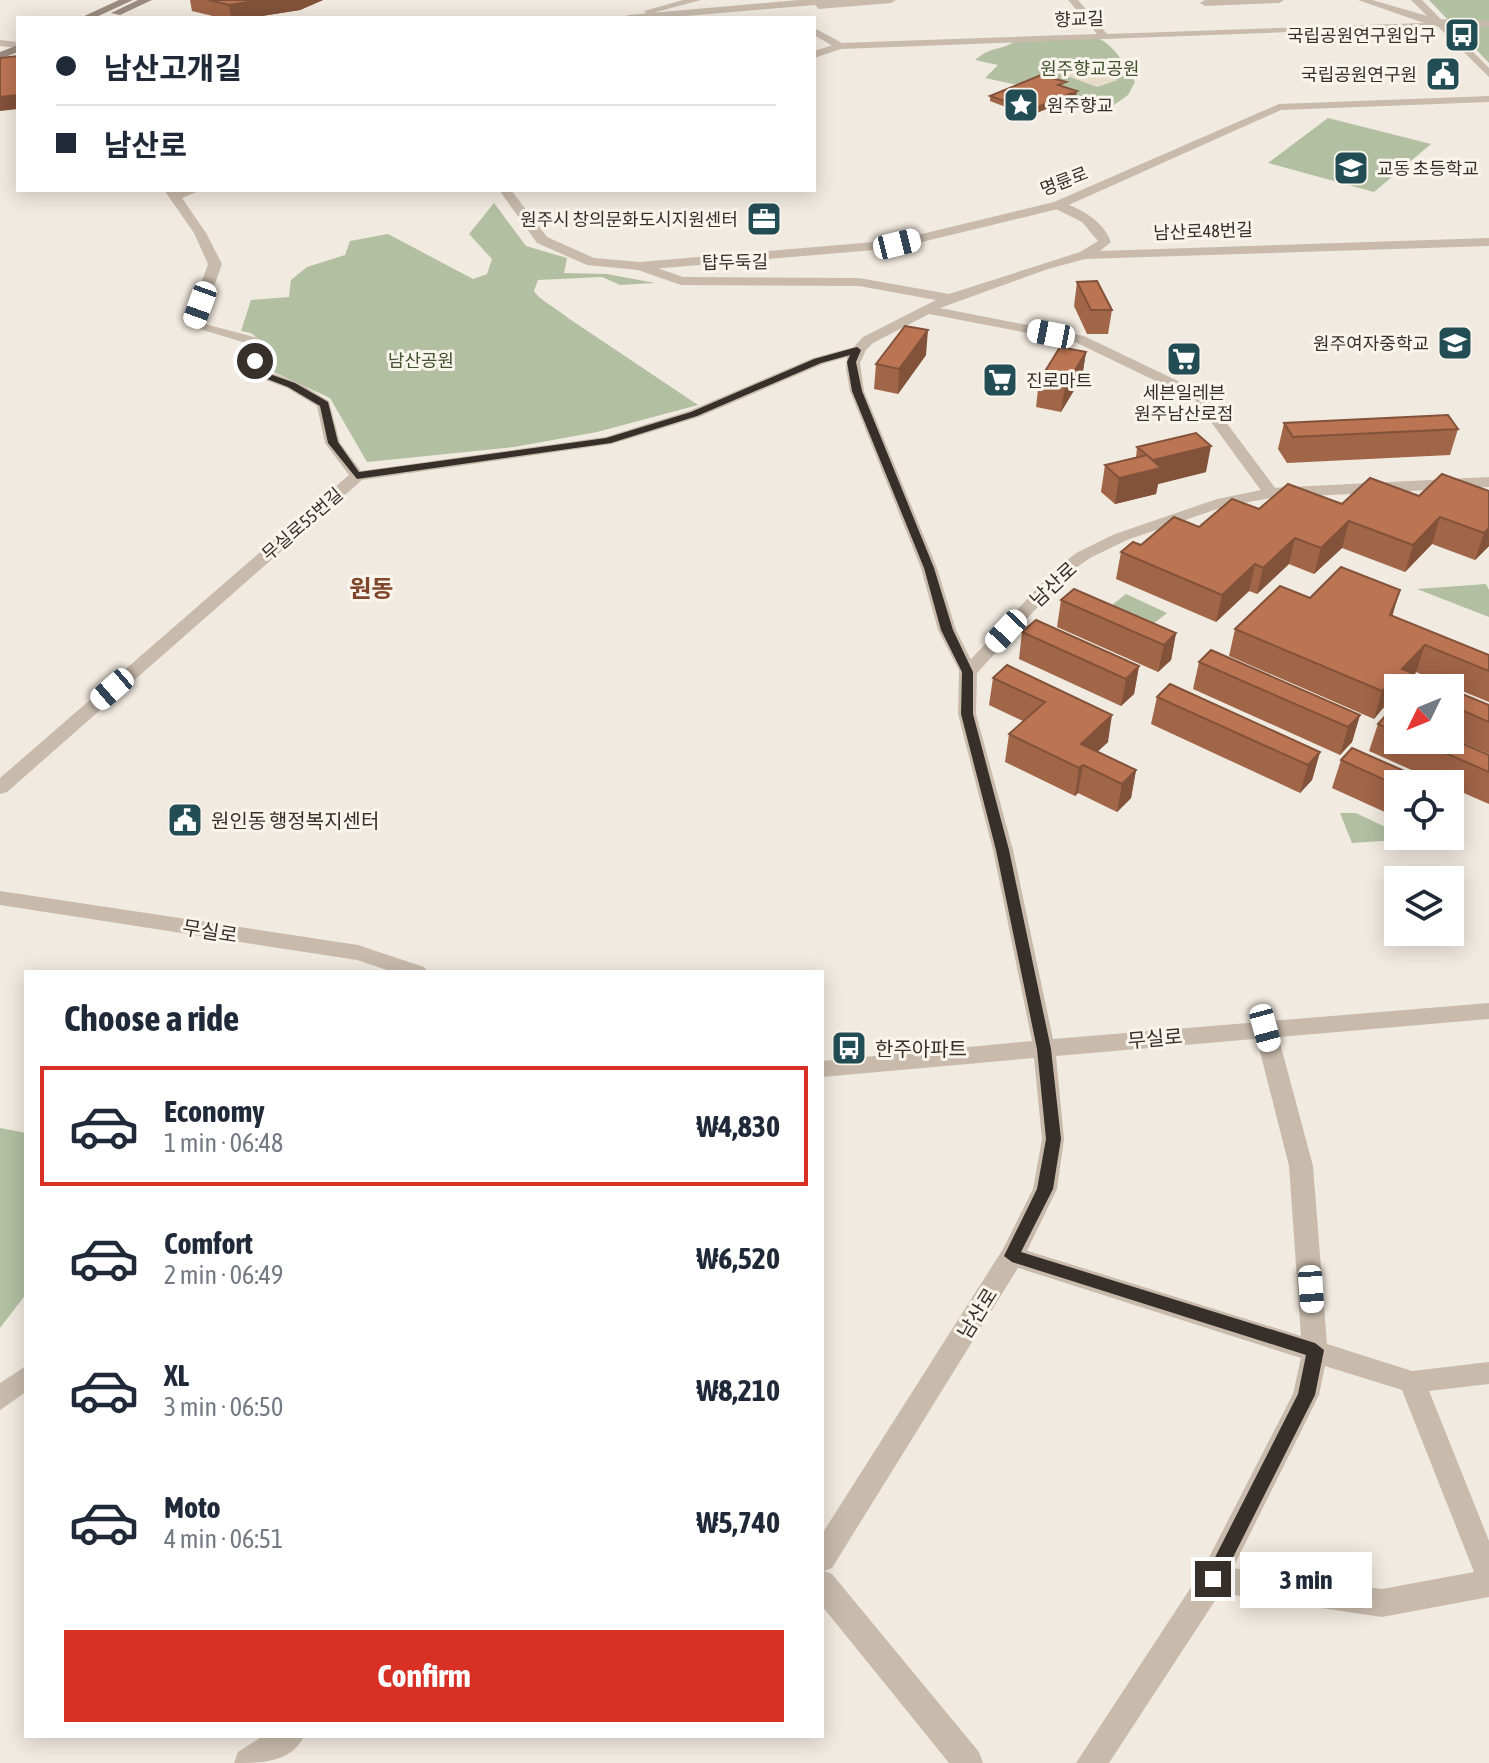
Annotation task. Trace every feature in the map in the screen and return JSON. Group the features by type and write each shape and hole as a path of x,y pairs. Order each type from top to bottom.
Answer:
{"main road":[{"path":"90,16 128,0"},
{"path":"110,16 147,0"}],"street":[{"path":"696,0 649,11 654,16 832,0"},
{"path":"744,0 786,16"},
{"path":"711,16 891,0"},
{"path":"1073,0 1104,36"},
{"path":"1212,14 1279,0"},
{"path":"1363,0 1401,16 1443,25 1489,24"},
{"path":"1416,0 1489,74"},
{"name":"향교길","path":"816,54 840,46 1104,36 1212,14 1443,25"},
{"path":"816,32 840,46"},
{"path":"0,64 16,52"},
{"name":"명륜로","path":"640,266 897,244 1058,205 1279,107 1489,99"},
{"name":"탑두둑길","path":"506,192 542,240 592,262 640,266 681,281 859,282 950,298"},
{"path":"172,193 200,233 215,264 193,325 253,341 257,372 292,385 324,404 333,443 357,476"},
{"path":"1058,205 1076,211 1103,233 1105,242 1085,255"},
{"name":"남산로48번길","path":"857,350 868,340 950,298 1085,255 1489,242"},
{"path":"928,310 1079,339 1200,397 1271,493"},
{"path":"857,350 851,362 857,391 929,568 947,630 968,672"},
{"name":"무실로55번길","path":"0,788 357,476 607,441 694,414 818,361 857,350"},
{"name":"남산로","path":"824,1556 1012,1256 1045,1189 1053,1139 1044,1049 1003,850 967,714 968,672 1054,580 1084,555 1172,519 1223,502 1271,493 1489,482"},
{"name":"무실로","path":"0,898 358,953 411,970"},
{"name":"무실로","path":"824,1069 1265,1028 1489,1011"},
{"path":"1091,1763 1213,1579 1306,1395 1315,1350 1301,1166 1265,1028"},
{"path":"1012,1256 1412,1382 1489,1373"},
{"path":"0,1398 24,1379"},
{"path":"1412,1382 1489,1575"},
{"path":"1213,1579 1382,1603 1489,1583"},
{"path":"824,1586 968,1763"},
{"path":"249,1763 286,1738"}],"green space":[{"path":"1429,0 1489,0 1489,63"},
{"name":"원주향교공원","path":"1097,38 1114,50 1135,82 1128,95 1111,107 1077,100 1070,91 1033,78 1018,85 985,78 998,65 975,60 986,52 1016,41"},
{"path":"1328,118 1431,144 1374,192 1268,163"},
{"name":"남산공원","path":"494,203 526,246 567,258 564,273 607,274 655,283 620,285 602,277 538,280 534,291 568,318 698,405 597,432 514,447 367,462 330,398 263,367 262,342 251,333 241,331 251,300 289,297 291,280 307,267 345,255 350,241 388,234 473,279 487,274 492,259 469,234"},
{"path":"1486,584 1489,590 1489,617 1417,589"},
{"path":"1126,594 1167,613 1143,632 1102,613"},
{"path":"1340,813 1356,813 1384,826 1384,841 1352,843"},
{"path":"0,1128 24,1133 24,1297 0,1328"}],"shaded area":[{"path":"1080,65 1118,80 1097,87 1059,73"}],"building":[{"path":"209,0 260,0 229,5"},
{"path":"16,56 16,95 0,97 0,58"},
{"path":"1041,75 1066,82 1058,85 1077,91 1030,110 990,96"},
{"path":"1097,281 1112,310 1091,310 1077,282"},
{"path":"905,326 928,330 899,369 876,364"},
{"path":"1060,347 1086,352 1065,387 1039,381"},
{"path":"1448,415 1458,429 1293,437 1284,423"},
{"path":"1196,433 1211,446 1153,460 1137,447"},
{"path":"1147,455 1161,468 1119,478 1105,465"},
{"path":"1442,474 1489,491 1489,528 1484,533 1440,517 1413,545 1349,521 1321,548 1295,538 1263,568 1255,564 1222,595 1121,552 1133,542 1141,545 1174,517 1199,527 1232,499 1259,509 1288,484 1342,504 1370,478 1419,496"},
{"path":"1341,567 1400,590 1390,615 1489,655 1489,671 1425,645 1402,669 1414,674 1384,674 1382,691 1235,629 1280,586 1310,598"},
{"path":"1074,589 1176,633 1164,645 1061,600"},
{"path":"1036,620 1139,666 1126,679 1022,632"},
{"path":"1211,650 1360,715 1348,727 1199,662"},
{"path":"1007,665 1112,715 1081,744 1136,770 1122,784 1083,765 1079,768 1009,734 1045,702 993,678"},
{"path":"1170,684 1320,752 1308,765 1157,697"},
{"path":"1464,695 1489,705 1489,722 1464,711"},
{"path":"1464,744 1489,755 1489,772 1447,754 1464,754"},
{"path":"1352,748 1402,770 1384,770 1384,780 1341,760"}],"place":[{"name":"국립공원연구원입구","path":"1462,35"},
{"name":"국립공원연구원","path":"1443,74"},
{"name":"원주향교","path":"1021,105"},
{"name":"교동 초등학교","path":"1351,168"},
{"name":"원주시 창의문화도시지원센터","path":"764,219"},
{"name":"원주여자중학교","path":"1455,343"},
{"name":"세븐일레븐 원주남산로점","path":"1184,359"},
{"name":"진로마트","path":"1000,380"},
{"name":"원인동 행정복지센터","path":"185,820"},
{"name":"한주아파트","path":"849,1048"}],"district":[{"name":"원동","path":"371,588"}],"route":[{"path":"255,361 257,372 292,385 324,404 333,443 357,476 607,441 694,414 818,361 857,350 851,362 857,391 929,568 947,630 968,672 967,714 1003,850 1044,1049 1053,1139 1045,1189 1012,1256 1315,1350 1306,1395 1213,1579"}]}
